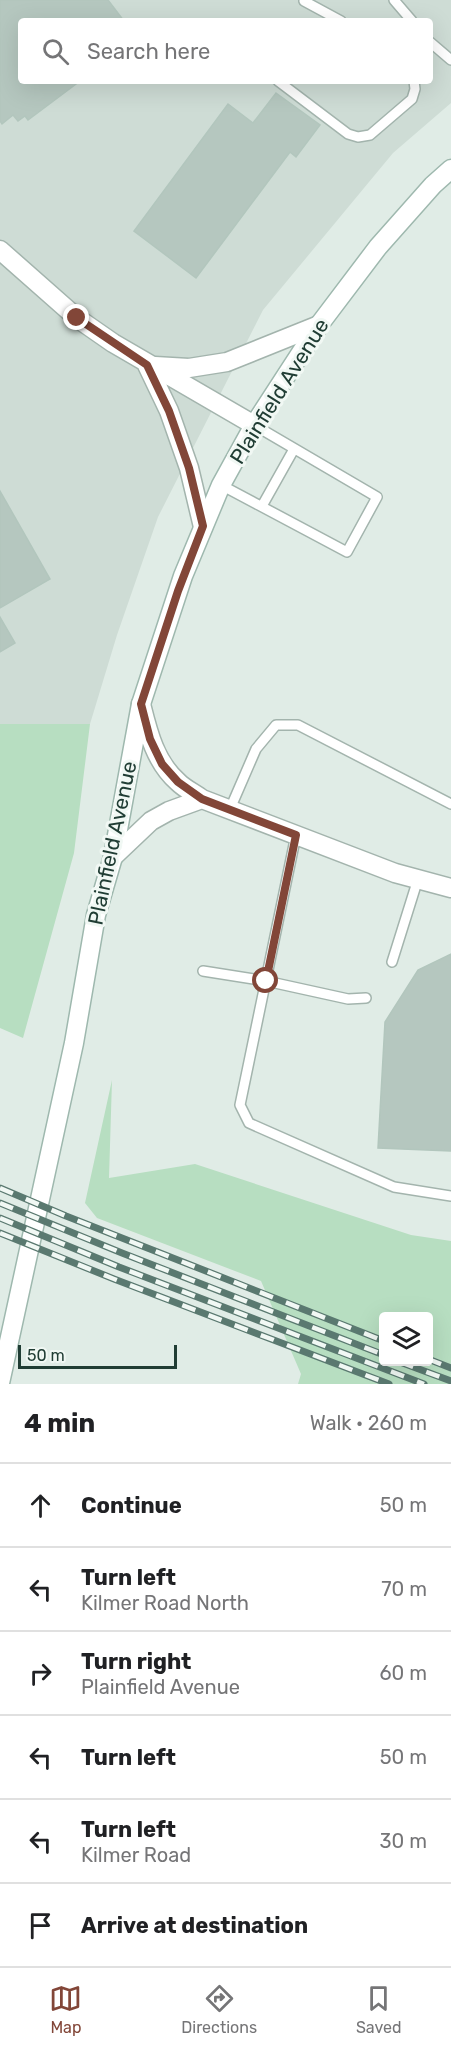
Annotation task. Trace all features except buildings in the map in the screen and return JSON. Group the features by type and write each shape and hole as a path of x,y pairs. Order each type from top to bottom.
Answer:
{"main road":[{"name":"Plainfield Avenue","path":"0,1383 74,1043 96,915 113,857 141,704 178,591 221,485 254,424 319,325 378,247 433,185 451,169"},
{"path":"0,250 77,318 147,365 254,424"},
{"path":"147,365 189,368 226,362 319,325"},
{"path":"147,365 173,422 189,468 203,526"},
{"path":"141,704 150,739 162,764 178,782 202,799 395,873 451,888"},
{"path":"113,857 151,821 202,799"}],"lane":[{"path":"394,0 409,18"},
{"path":"304,1 335,18"},
{"path":"433,45 451,60"},
{"path":"282,84 348,134 358,137 369,135 412,99 414,84"},
{"path":"221,485 346,552 377,497 254,424"},
{"path":"262,506 294,449"},
{"path":"230,809 256,749 276,726 298,725 451,804"},
{"path":"296,835 240,1105 249,1123 394,1186 451,1196"},
{"path":"392,963 418,879"},
{"path":"203,971 266,981 348,999 366,998"}],"shaded area":[{"path":"0,0 451,0 451,103 393,153 263,310 158,517 117,635 90,724 0,724"}],"green space":[{"path":"0,724 90,724 74,853 23,1038 0,1028"},
{"path":"112,1080 109,1178 195,1164 411,1235 451,1241 451,1384 298,1384 301,1374 261,1281 97,1218 85,1203"}],"railway":[{"path":"0,1188 379,1339"},
{"path":"0,1203 379,1353"},
{"path":"0,1218 119,1267 424,1384"},
{"path":"0,1233 389,1384"},
{"path":"433,1361 451,1368"},
{"path":"411,1366 451,1381"}],"route":[{"path":"77,318 147,365 169,411 189,468 203,526 178,591 141,704 150,739 162,764 178,782 202,799 296,835 266,981"}]}
